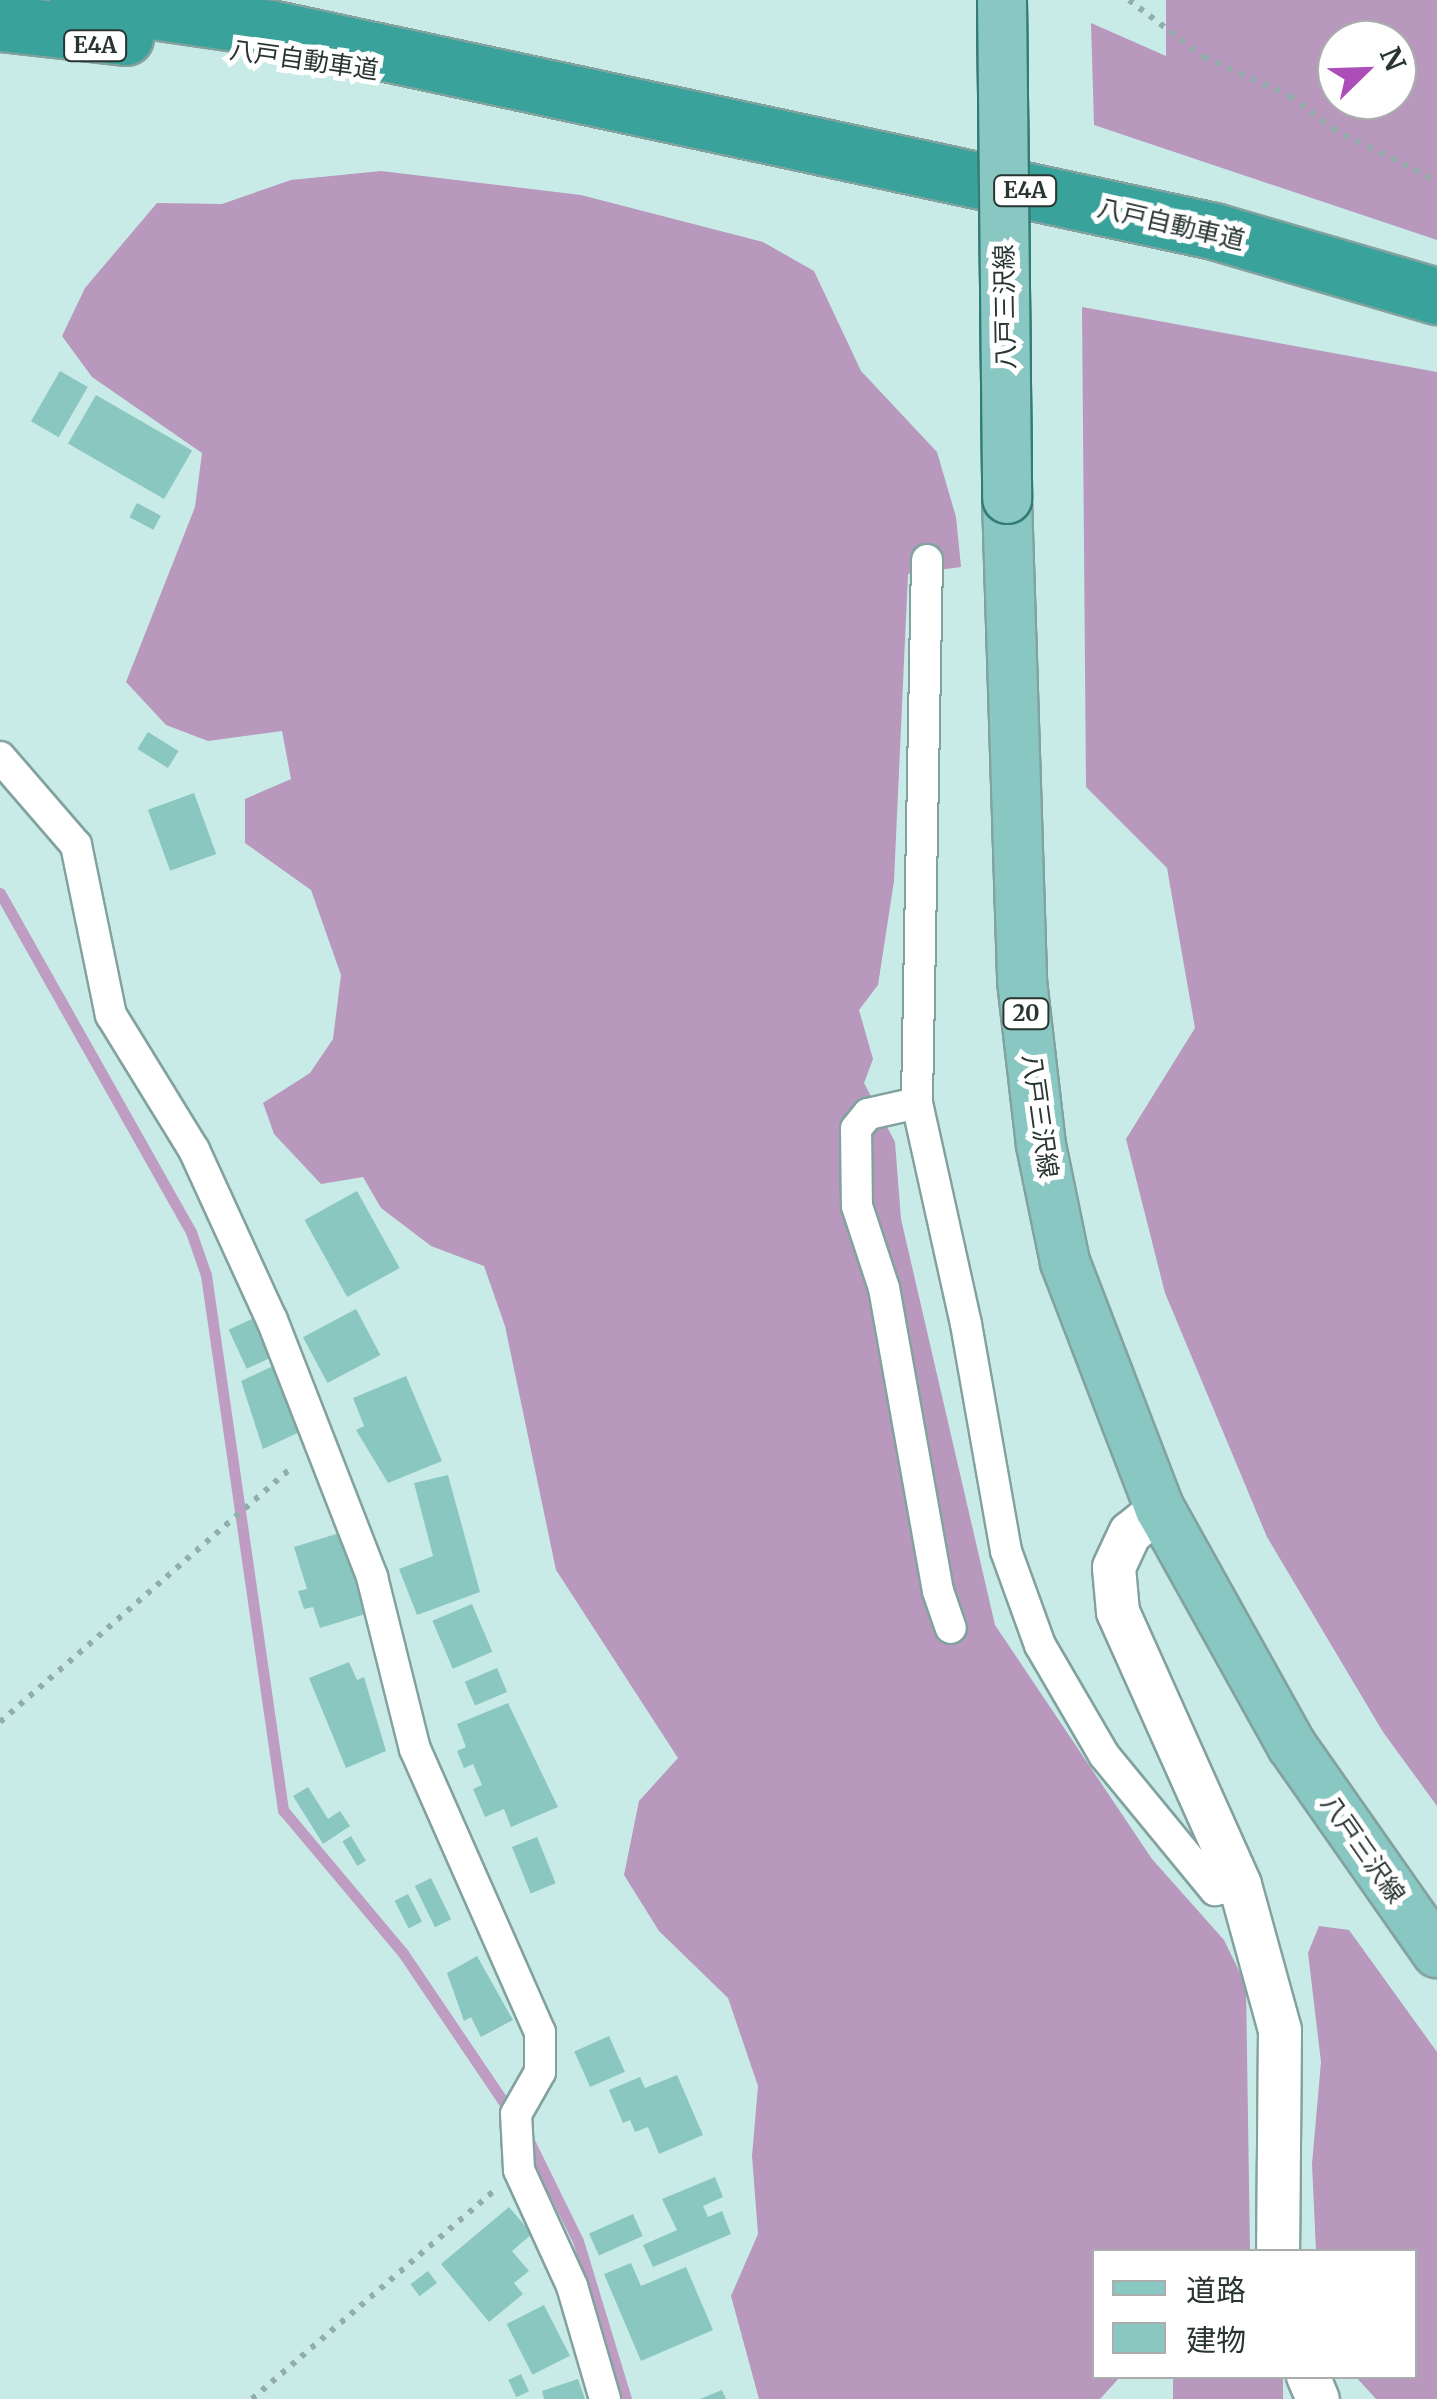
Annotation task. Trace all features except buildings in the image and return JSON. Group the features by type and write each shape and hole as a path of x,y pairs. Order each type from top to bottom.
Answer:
{"highway":[{"name":"八戸自動車道","path":"77,0 270,28 1214,232 1437,296"},
{"name":"八戸自動車道","path":"0,22 608,101"},
{"name":"E4A","path":"0,48 190,44"}],"main road":[{"name":"八戸三沢線","path":"1002,0 1006,499 1022,981 1042,1145 1065,1262 1160,1509 1292,1746 1437,1953"}],"street":[{"path":"927,560 917,1103 966,1324 1006,1551 1040,1645 1104,1755 1215,1890 1240,1886"},
{"path":"0,756 76,845 112,1015 194,1150 321,1441 372,1577 415,1749 540,2032 540,2072 516,2114 520,2170 572,2286 606,2399"},
{"path":"917,1103 868,1114 856,1129 857,1206 884,1288 938,1591 951,1628"},
{"path":"1160,1509 1130,1533 1114,1568 1118,1612 1240,1886 1280,2030 1278,2249"}],"path":[{"path":"1129,0 1204,57 1290,96 1333,129 1437,182"},
{"path":"0,1722 321,1441"},
{"path":"252,2399 520,2170"}],"shaded area":[{"path":"1166,0 1437,0 1437,240 1094,125 1091,23 1166,56"},
{"path":"381,171 581,195 763,242 814,271 861,371 937,452 956,517 961,567 908,574 894,881 878,985 859,1010 873,1059 864,1083 895,1142 901,1219 995,1625 1152,1859 1224,1940 1246,1985 1250,2249 1092,2249 1092,2379 1118,2379 1100,2399 759,2399 731,2296 758,2234 752,2156 758,2086 728,1998 659,1931 624,1875 639,1801 678,1758 556,1570 505,1326 484,1266 431,1246 381,1208 363,1177 321,1184 274,1134 263,1103 310,1073 333,1039 341,975 311,890 245,843 245,799 291,779 282,731 208,741 166,725 126,682 195,507 202,453 92,377 62,336 85,288 157,203 222,204 291,180"},
{"path":"1082,307 1437,372 1437,1806 1383,1732 1267,1537 1165,1293 1126,1139 1195,1028 1167,868 1086,787"},
{"path":"1319,1926 1349,1930 1437,2052 1437,2399 1376,2399 1358,2379 1417,2379 1417,2249 1316,2249 1312,2164 1321,2062 1308,1953"},
{"path":"1173,2379 1283,2379 1283,2399 1173,2399"}],"waterway":[{"path":"0,893 191,1232 206,1275 283,1810 403,1953 511,2113"},
{"path":"527,2137 578,2241 626,2399"}]}
